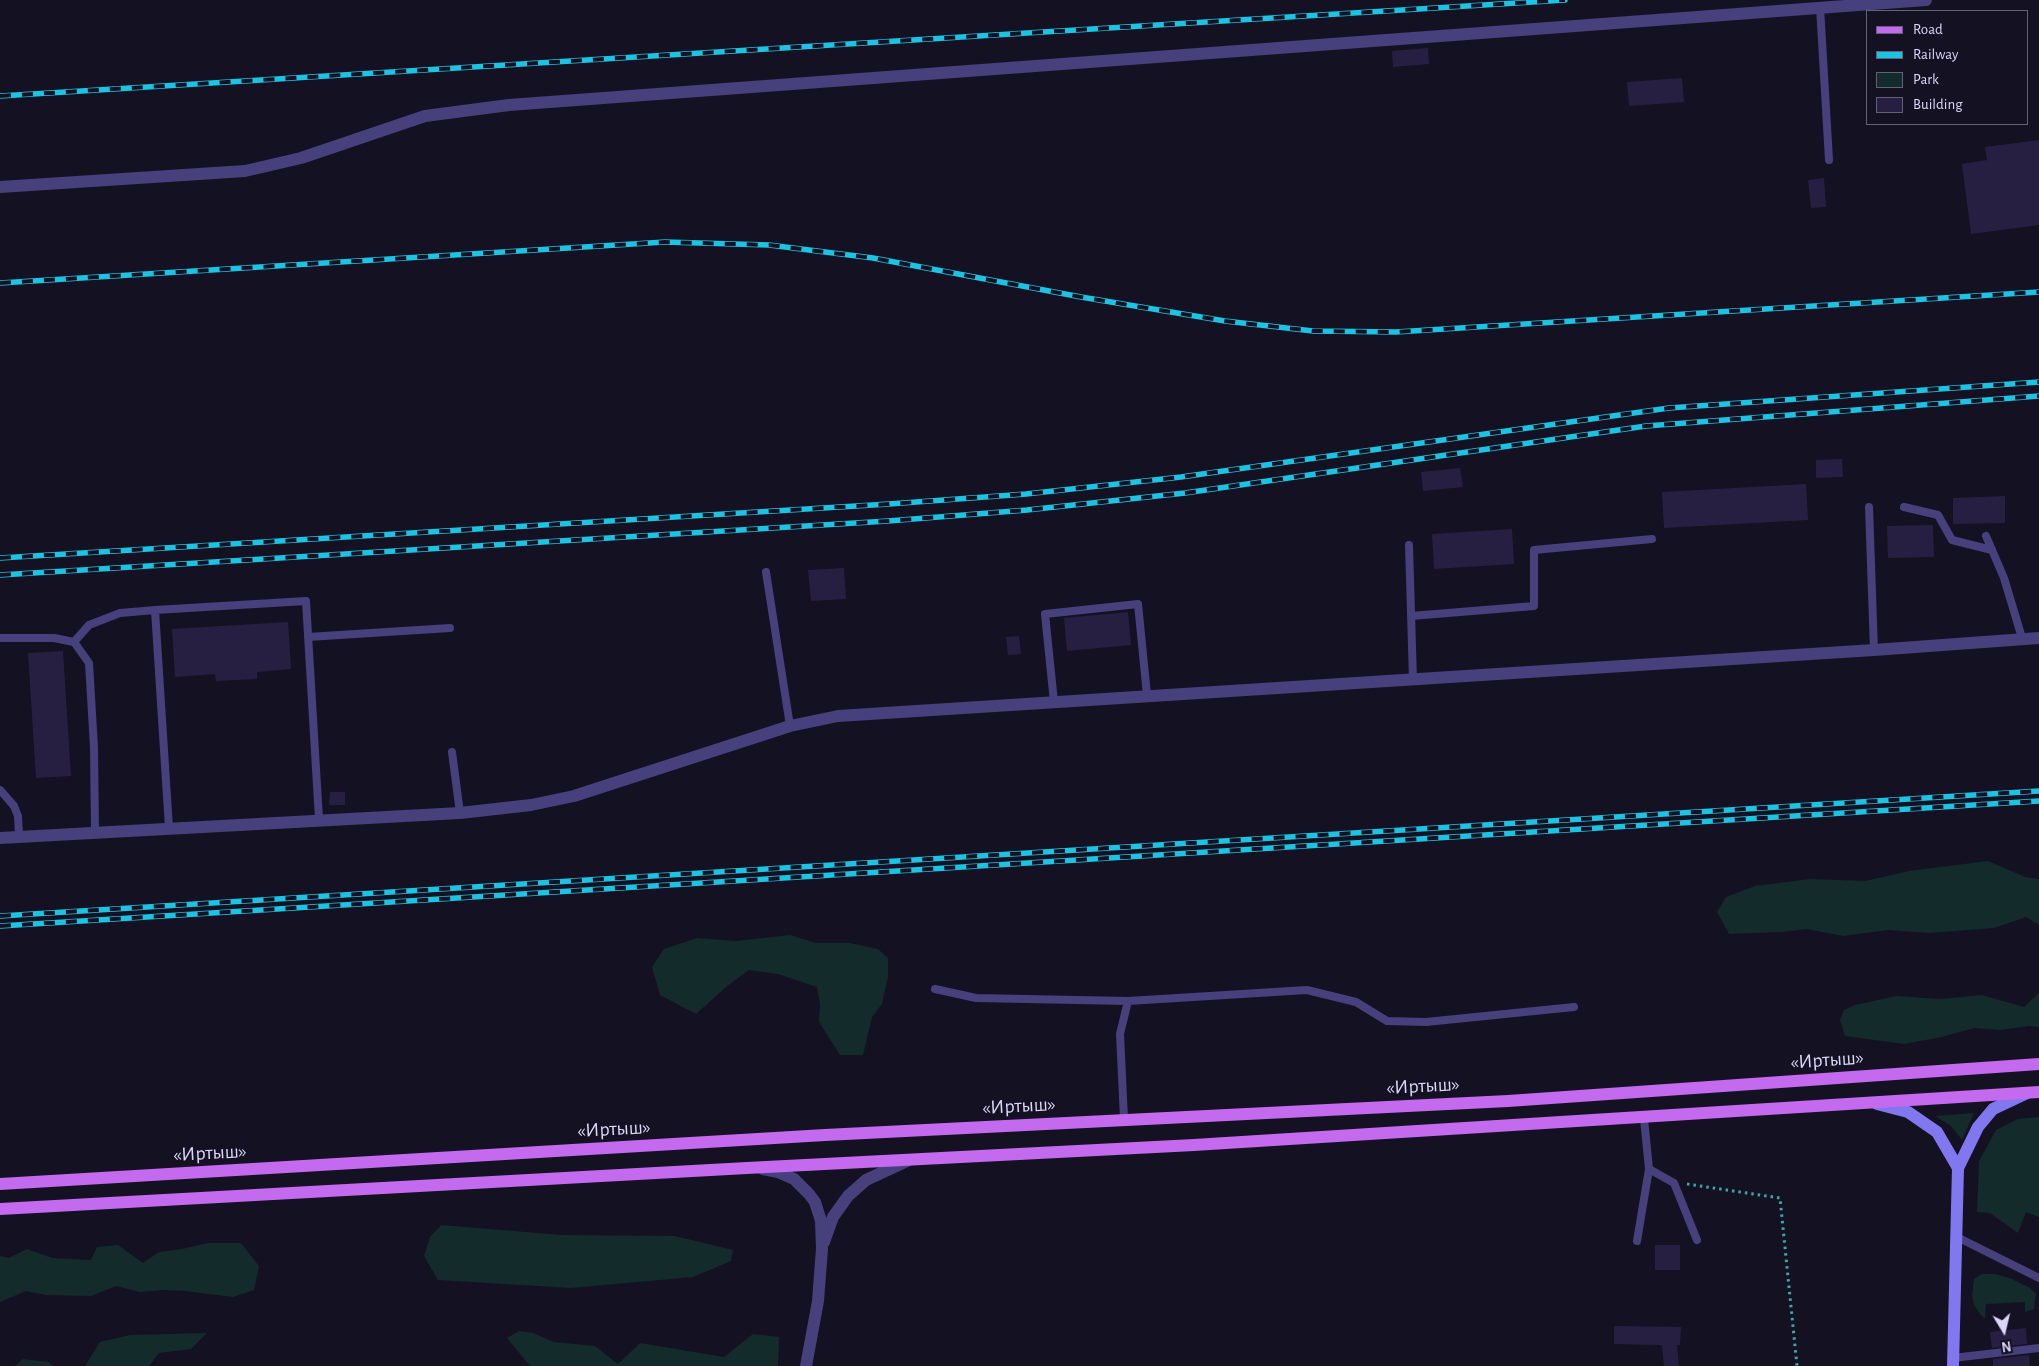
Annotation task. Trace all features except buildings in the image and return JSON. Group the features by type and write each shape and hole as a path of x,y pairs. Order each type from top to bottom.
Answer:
{"main road":[{"name":"«Иртыш»","path":"0,1184 815,1136 1508,1101 2039,1064"},
{"path":"0,1209 747,1168 1194,1146 2033,1093"}],"street":[{"path":"0,187 245,171 301,158 425,116 509,105 1926,0"},
{"path":"0,838 320,819 460,813 531,805 574,796 790,726 838,716 2039,638"},
{"path":"1953,1362 1958,1168 1978,1127 1994,1109 2033,1093"},
{"path":"1877,1104 1908,1112 1937,1132 1958,1168"},
{"path":"822,1249 833,1217 848,1196 866,1180 909,1160"},
{"path":"747,1168 778,1172 794,1179 809,1194 818,1209 821,1221 822,1249 818,1301 806,1366"}],"lane":[{"path":"1820,7 1830,160"},
{"path":"1904,506 1938,515 1952,540 1992,550"},
{"path":"1869,507 1874,650"},
{"path":"1986,536 2004,578 2022,638"},
{"path":"1411,616 1534,606 1534,550 1652,539"},
{"path":"1409,545 1413,680"},
{"path":"766,572 790,726"},
{"path":"74,642 90,625 120,613 306,601 320,819"},
{"path":"1054,702 1045,614 1138,604 1147,695"},
{"path":"155,610 169,828"},
{"path":"308,637 450,628"},
{"path":"0,638 54,638 74,642 89,663 94,747 95,832"},
{"path":"452,752 460,813"},
{"path":"0,790 14,806 18,816 19,836"},
{"path":"935,988 976,998 1128,1001 1307,990 1356,1002 1387,1021 1417,1022 1574,1007"},
{"path":"1124,1119 1120,1034 1128,1001"},
{"path":"1637,1241 1649,1168 1644,1118"},
{"path":"1649,1168 1674,1182 1697,1240"},
{"path":"1957,1237 2039,1278"},
{"path":"1953,1362 2039,1348"}],"path":[{"path":"1674,1182 1780,1198 1797,1366"}],"green space":[{"path":"1988,861 2025,877 2039,879 2039,925 2026,917 1994,928 1929,933 1888,930 1843,936 1807,929 1729,934 1717,912 1726,897 1755,886 1810,879 1865,881 1909,871"},
{"path":"790,935 816,943 850,943 878,949 888,958 888,977 882,1004 872,1017 863,1055 840,1055 819,1022 820,1004 817,987 778,974 749,970 726,987 696,1014 660,995 652,967 664,949 697,938 736,941"},
{"path":"2039,993 2039,1027 2029,1026 2000,1030 1974,1028 1942,1037 1904,1044 1845,1036 1840,1020 1844,1010 1855,1005 1897,996 1940,999 1982,995 2024,1007"},
{"path":"1974,1113 1962,1140 1951,1126 1935,1116"},
{"path":"2039,1117 2039,1217 2026,1212 2018,1233 1990,1213 1977,1212 1979,1161 1996,1130 2018,1119"},
{"path":"441,1225 562,1235 675,1236 733,1250 731,1261 693,1277 571,1288 438,1280 424,1256 430,1237"},
{"path":"208,1243 241,1243 259,1266 254,1290 233,1297 185,1291 140,1292 116,1286 91,1296 46,1295 26,1291 0,1302 0,1256 9,1258 27,1249 52,1258 91,1260 97,1247 118,1245 143,1263 159,1252"},
{"path":"1982,1274 1995,1274 2010,1278 2030,1288 2036,1294 2034,1309 2025,1312 2025,1302 1986,1304 1985,1319 1974,1305 1972,1295 1974,1279"},
{"path":"519,1331 533,1333 554,1342 595,1346 618,1364 640,1343 724,1357 753,1334 779,1337 778,1366 530,1366 507,1338"},
{"path":"207,1333 191,1349 159,1353 149,1366 85,1366 100,1342 130,1335"},
{"path":"23,1359 49,1362 53,1366 15,1366"}],"railway":[{"path":"0,96 1565,0"},
{"path":"0,283 665,242 769,245 873,258 1081,297 1225,321 1313,331 1396,332 2039,292"},
{"path":"0,558 1026,494 1181,477 1669,408 2039,382"},
{"path":"0,575 888,521 1027,510 1185,493 1646,426 2039,396"},
{"path":"0,916 2039,791"},
{"path":"0,926 2039,801"}]}
